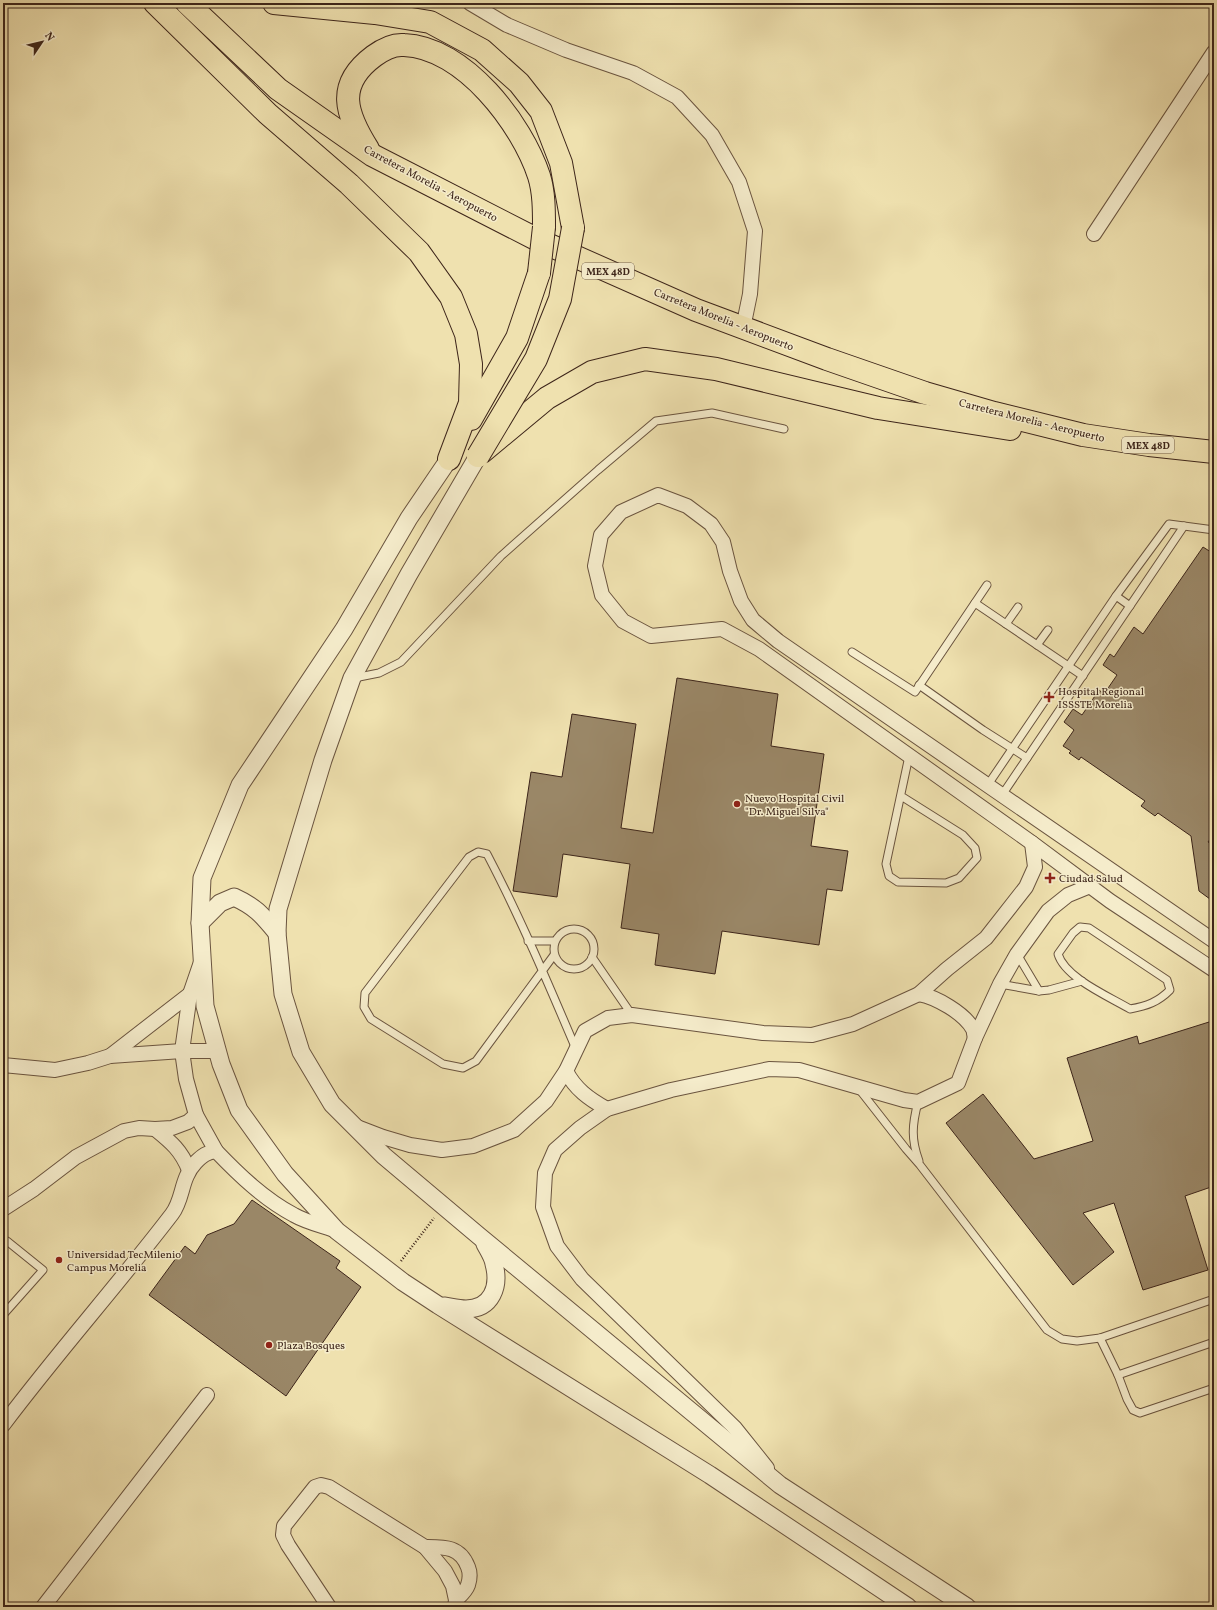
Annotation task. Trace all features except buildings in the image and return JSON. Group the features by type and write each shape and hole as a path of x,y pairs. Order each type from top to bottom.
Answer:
{"highway":[{"path":"155,3 268,114 349,184 419,252 451,297 466,334 471,364 470,403 449,459"},
{"name":"Carretera Morelia - Aeropuerto","path":"187,3 278,89 372,155 538,240 696,310 827,359 925,393 994,413 1083,435 1149,445 1214,452"},
{"path":"274,3 375,13 430,22 482,50 519,83 541,112 561,163 573,228 560,299 536,359 478,456"},
{"path":"372,155 355,127 349,110 349,90 354,77 368,61 383,50 403,45 422,47 437,53 456,64 477,81 493,98 518,129 528,147 540,177 544,203 544,227 539,273 517,338 449,459"},
{"path":"478,456 547,398 592,372 645,359 716,369 878,408 1004,429 1083,435"}],"street":[{"path":"470,3 508,25 566,50 633,73 677,97 712,135 739,182 755,231 750,294 743,328"},
{"path":"1094,234 1214,52"},
{"path":"478,456 409,574 352,678 322,760 278,909 277,933 283,994 301,1052 332,1104 384,1156 443,1206 780,1486 967,1607"},
{"path":"449,459 409,518 344,629 240,785 202,878 200,923 205,1006 218,1051 239,1110 285,1174 337,1231 392,1273 438,1305 710,1475 908,1607"},
{"path":"1214,941 778,641 753,620 741,601 730,571 723,542 710,524 687,506 658,495 621,512 601,535 595,566 602,595 623,621 651,636 722,629 759,649 1090,886 1214,970"},
{"path":"354,1126 410,1145 442,1150 473,1146 514,1130 546,1101 566,1071 585,1031 608,1018 632,1016 763,1033 812,1035 853,1024 919,994 947,969 986,938 1026,887 1035,868 1032,843"},
{"path":"780,1486 735,1428 582,1279 557,1246 543,1207 545,1173 555,1150 580,1128 606,1109 671,1090 769,1070 798,1070 904,1100 918,1102 958,1082 975,1038 1000,984 1017,954 1048,911 1068,895 1090,886"},
{"path":"200,923 220,902 234,897 246,902 259,912 277,933"},
{"path":"202,959 190,994 182,1051 186,1079 196,1115 216,1151 232,1168 262,1194 294,1216 337,1231"},
{"path":"110,1056 190,994"},
{"path":"919,994 930,996 955,1010 973,1029 975,1038"},
{"path":"3,1064 55,1070 88,1063 110,1056 182,1051 218,1051"},
{"path":"566,1071 586,1097 606,1109"},
{"path":"3,1209 34,1189 76,1157 124,1131 138,1128 172,1128 188,1122 196,1115"},
{"path":"155,1129 171,1142 183,1156 189,1170"},
{"path":"3,1425 33,1386 144,1251 175,1209 189,1170 205,1153 216,1151"},
{"path":"438,1305 467,1309 481,1306 494,1294 496,1281 494,1264 483,1239"},
{"path":"43,1607 207,1395"},
{"path":"329,1607 288,1545 283,1534 284,1526 315,1487 321,1485 329,1487 425,1547 445,1571 453,1586 456,1604"},
{"path":"425,1547 443,1547 455,1550 465,1559 470,1572 468,1586 456,1604"}],"lane":[{"path":"352,678 379,673 400,662 501,556 656,421 712,413 784,429"},
{"path":"987,786 1116,596 1168,524 1214,530"},
{"path":"1002,795 1184,526"},
{"path":"852,652 915,692 987,585"},
{"path":"1116,596 1130,606"},
{"path":"975,603 1083,676"},
{"path":"1006,624 1018,607"},
{"path":"1037,645 1048,630"},
{"path":"919,686 1011,749 1027,758"},
{"path":"901,796 963,835 975,848 978,858 959,878 946,883 898,882 889,876 886,864 909,756"},
{"path":"554,955 563,966 569,969 583,967 589,963 592,957 594,950 593,943 585,932 578,929 564,931 559,935 555,941 554,955 543,972 476,1061 463,1068 442,1064 371,1019 364,1007 365,993 469,857 478,852 487,854 505,888 543,972 576,1049"},
{"path":"1000,984 1039,991 1049,990 1082,981 1130,1009 1148,1006 1162,998 1170,990 1167,980 1089,928 1080,927 1073,932 1058,954 1066,968 1082,981"},
{"path":"528,941 555,941"},
{"path":"1017,954 1039,991"},
{"path":"592,957 632,1016"},
{"path":"857,1087 920,1165 1047,1330 1062,1339 1077,1341 1100,1338 1214,1299"},
{"path":"918,1102 912,1133 914,1150 920,1165"},
{"path":"3,1246 7,1241 43,1270 3,1315"},
{"path":"1100,1338 1133,1410 1140,1413 1214,1388"},
{"path":"1118,1375 1214,1342"}],"path":[{"path":"392,1273 443,1206"}],"place":[{"name":"Hospital Regional ISSSTE Morelia","path":"1049,697"},
{"name":"Nuevo Hospital Civil \"Dr. Miguel Silva\"","path":"737,804"},
{"name":"Ciudad Salud","path":"1050,878"},
{"name":"Universidad TecMilenio Campus Morelia","path":"59,1260"},
{"name":"Plaza Bosques","path":"269,1345"}]}
